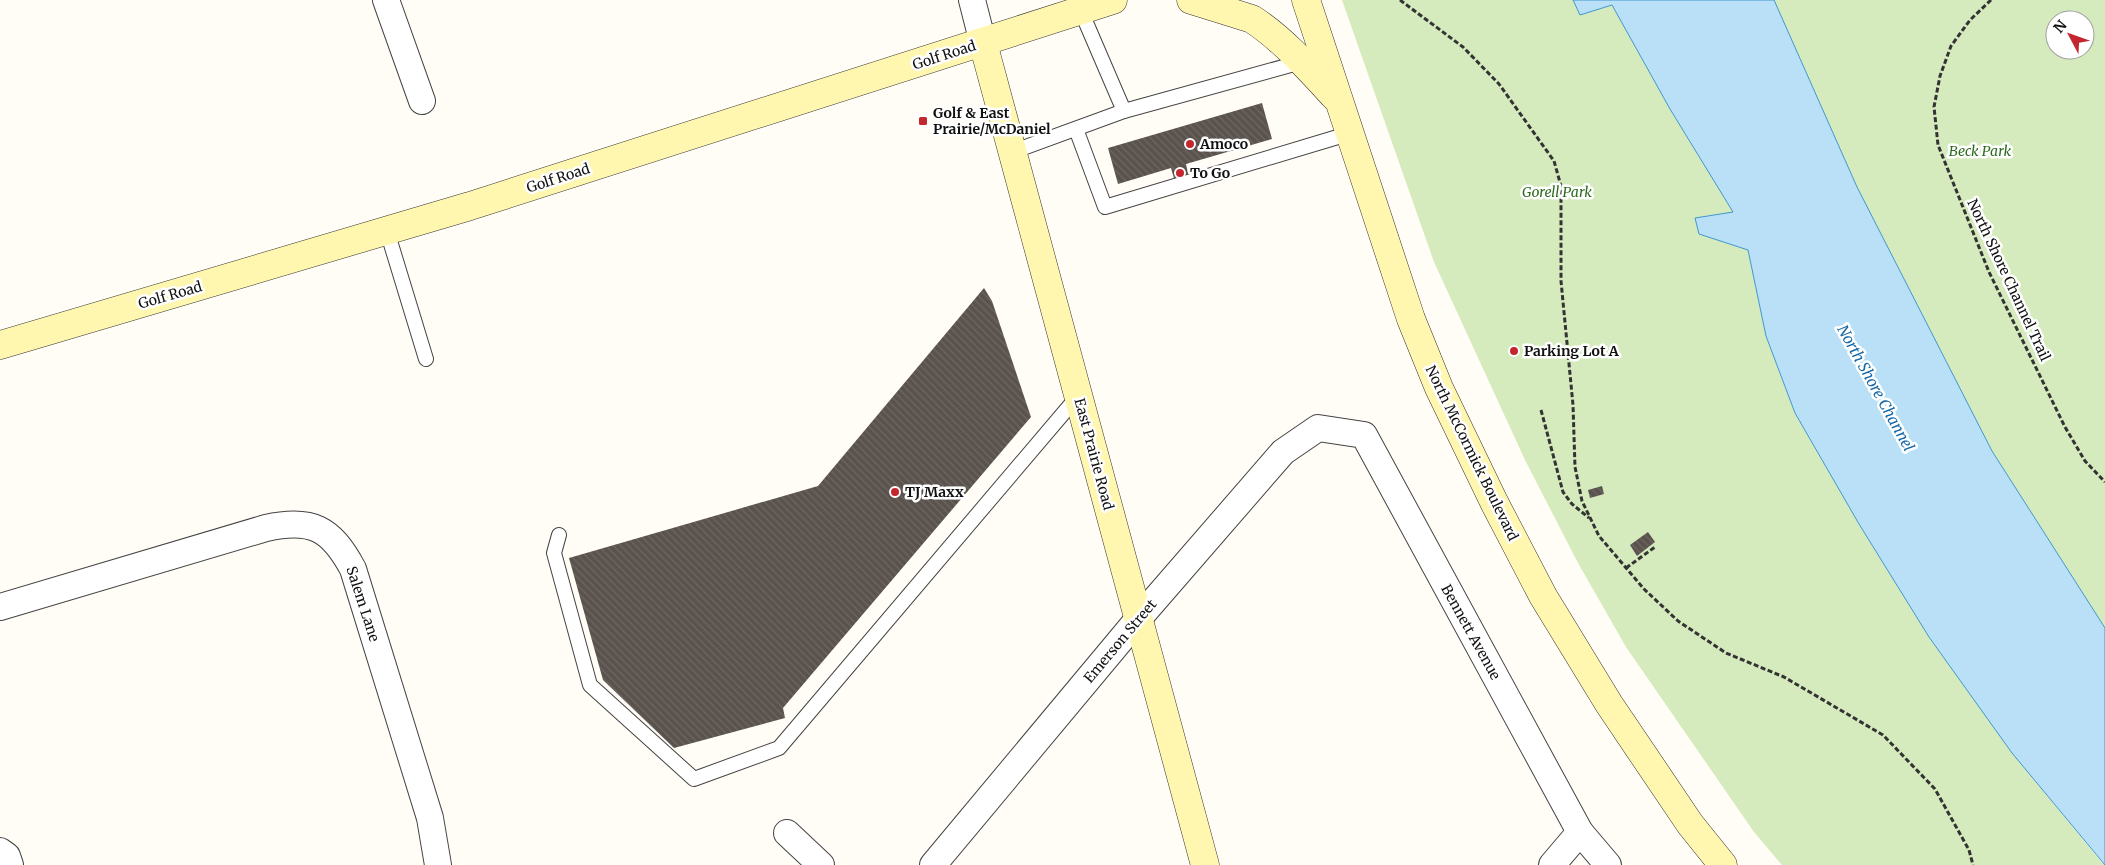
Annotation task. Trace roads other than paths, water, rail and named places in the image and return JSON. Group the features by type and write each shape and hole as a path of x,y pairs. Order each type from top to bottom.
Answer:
{"main road":[{"name":"Golf Road","path":"0,345 387,231 1113,0"},
{"path":"1191,0 1252,19 1288,47 1313,58"},
{"path":"1306,0 1313,58"},
{"name":"East Prairie Road","path":"983,42 1205,865"},
{"name":"North McCormick Boulevard","path":"1313,58 1341,104 1411,319 1439,388 1494,502 1543,596 1609,704 1690,824 1723,865"}],"street":[{"path":"386,0 422,101"},
{"path":"972,0 983,42"},
{"name":"Emerson Street","path":"933,865 1139,618 1283,452 1318,428"},
{"name":"Bennett Avenue","path":"1318,428 1364,435 1580,832 1608,865"},
{"name":"Salem Lane","path":"0,607 266,528 289,523 308,526 321,531 334,539 353,569 430,818 438,865"},
{"path":"787,832 821,865"},
{"path":"1552,865 1580,832"},
{"path":"0,851 7,856 10,865"}],"lane":[{"path":"1081,11 1124,111"},
{"path":"1012,152 1124,111 1313,58"},
{"path":"1076,129 1105,207 1351,133"},
{"path":"387,231 426,359"},
{"path":"559,535 554,553 590,685 694,779 779,748 1078,396"}],"water":[{"name":"North Shore Channel","path":"1573,0 1774,0 1857,187 1992,451 2105,628 2105,865 2012,753 1929,637 1859,524 1795,413 1766,336 1748,250 1699,234 1695,218 1733,212 1670,109 1612,5 1580,15"}],"place":[{"name":"Golf & East Prairie/McDaniel","path":"923,121"},
{"name":"Amoco","path":"1190,144"},
{"name":"To Go","path":"1180,173"},
{"name":"Parking Lot A","path":"1514,351"},
{"name":"TJ Maxx","path":"895,492"}],"park label":[{"name":"Beck Park","path":"1980,151"},
{"name":"Gorell Park","path":"1557,192"}]}
